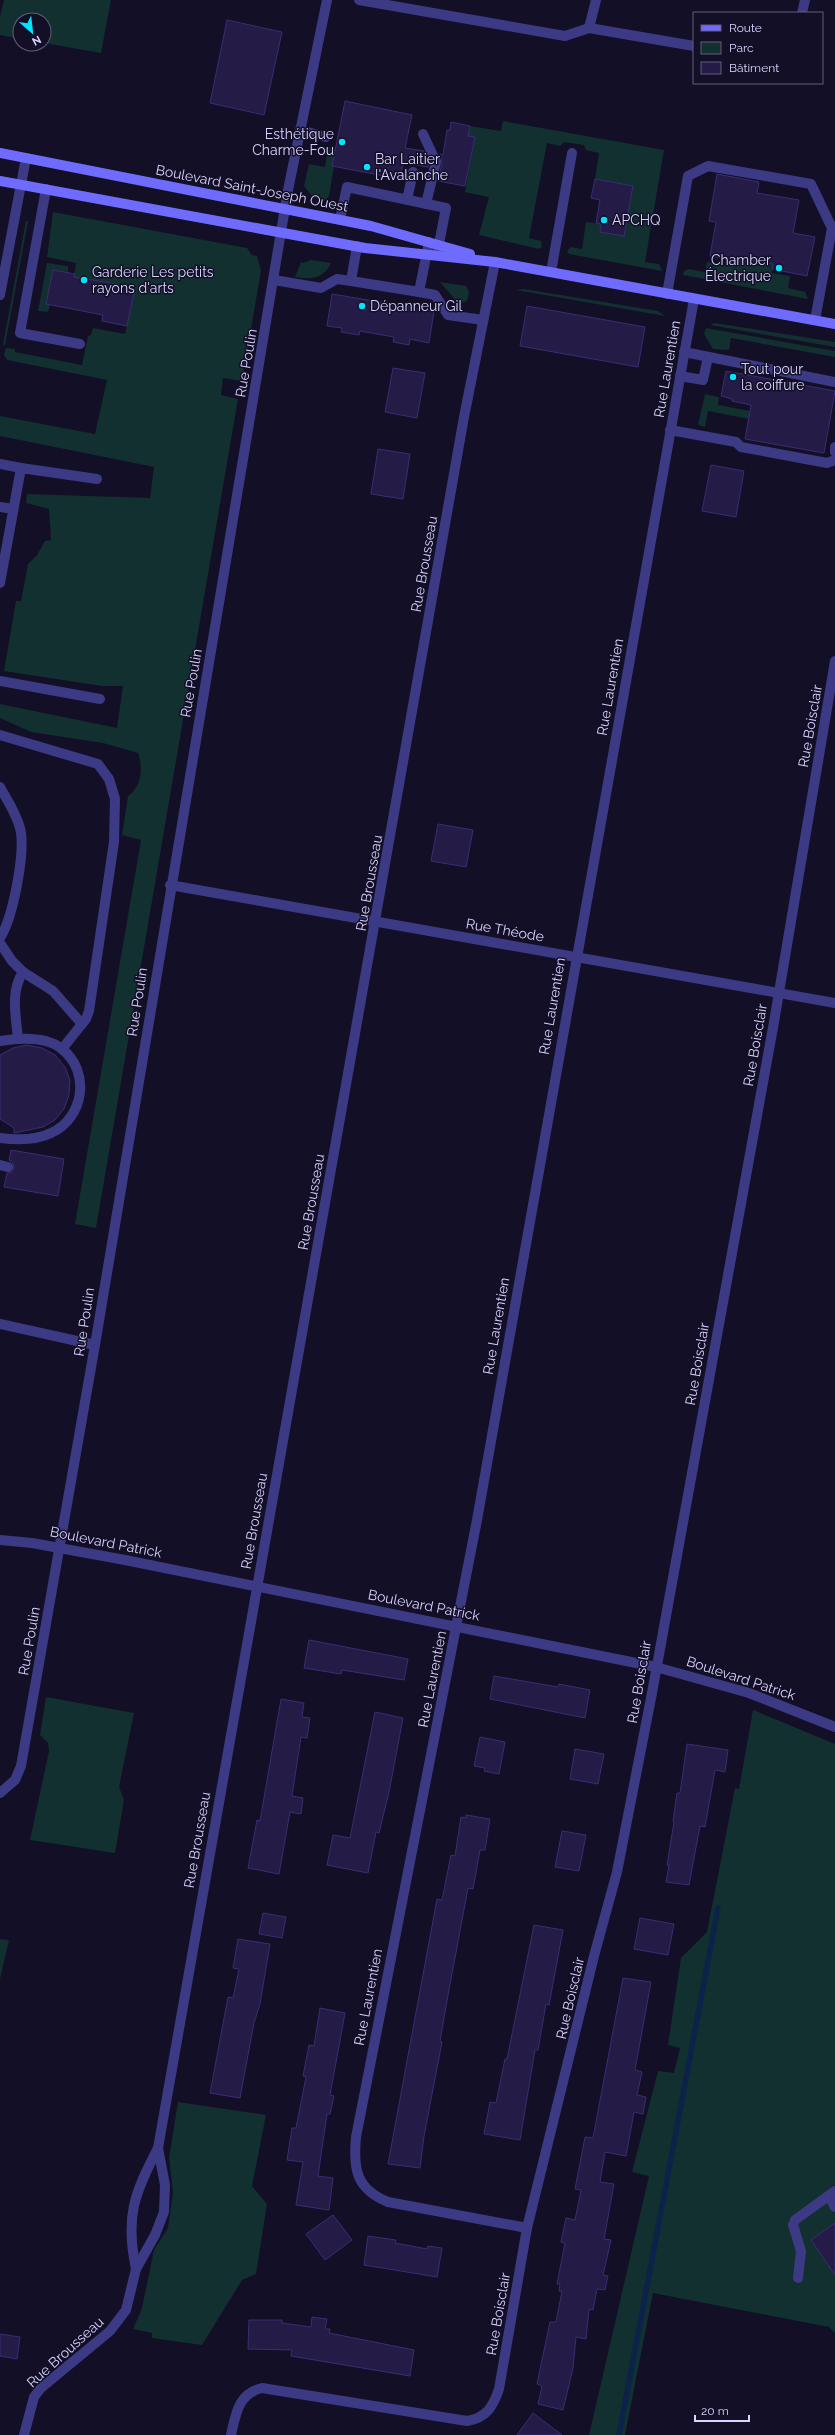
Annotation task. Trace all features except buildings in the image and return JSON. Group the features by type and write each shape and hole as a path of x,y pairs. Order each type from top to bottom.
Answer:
{"main road":[{"name":"Boulevard Saint-Joseph Ouest","path":"0,152 340,219 435,248 495,262 835,324"},
{"path":"0,181 357,246 426,254"}],"street":[{"name":"Rue Poulin","path":"0,1793 15,1780 20,1766 95,1345 170,885 286,208 300,130 327,0"},
{"path":"359,0 556,36 574,34 589,28 693,46"},
{"path":"589,28 596,0"},
{"path":"802,12 805,0"},
{"path":"300,130 326,137"},
{"path":"423,134 436,162 426,204"},
{"path":"551,272 572,154"},
{"path":"0,295 26,158"},
{"path":"667,294 688,176 708,166 811,184 832,228 815,320"},
{"path":"407,200 413,172"},
{"path":"340,219 347,187 446,208 435,248 426,254 419,292"},
{"path":"46,189 20,334 80,344"},
{"path":"351,281 357,246"},
{"name":"Rue Brousseau","path":"136,2269 131,2238 133,2204 137,2189 158,2148 256,1586 376,922 464,417 495,262"},
{"path":"274,280 321,288 338,279 435,295 448,315 483,320"},
{"name":"Rue Laurentien","path":"527,2228 388,2202 379,2198 362,2184 357,2175 355,2162 358,2121 457,1626 575,956 694,299"},
{"path":"684,352 835,382"},
{"path":"680,376 703,380 708,357"},
{"path":"670,430 736,442 741,448 827,463 835,460"},
{"path":"835,447 835,452"},
{"path":"0,464 97,479"},
{"path":"0,583 21,468"},
{"path":"0,507 13,509"},
{"name":"Rue Boisclair","path":"231,2435 240,2402 246,2394 262,2388 467,2421 477,2419 486,2414 494,2404 499,2389 527,2228 594,1956 618,1872 778,992 835,661"},
{"path":"0,681 100,699"},
{"path":"0,735 98,764 109,779 115,799 116,824 110,882 89,1010 82,1024 62,1049"},
{"path":"0,787 17,818 22,843 12,913 0,938"},
{"name":"Rue Théode","path":"170,885 835,1003"},
{"path":"0,943 12,961 23,972 53,991 82,1024"},
{"path":"18,1039 15,992 16,982 23,972"},
{"path":"0,1040 32,1038 62,1049 75,1064 80,1078 80,1099 73,1114 62,1126 42,1137 0,1138"},
{"path":"0,1324 95,1345"},
{"name":"Boulevard Patrick","path":"0,1540 32,1542 656,1667 749,1693 835,1727"},
{"name":"Rue Brousseau","path":"24,2435 34,2397 41,2388 118,2322 129,2299 136,2269 155,2235 164,2212 165,2185 158,2148"},
{"path":"798,2278 802,2256 794,2220 832,2194 835,2207"}],"green space":[{"path":"4,0 111,0 101,53 52,44 52,12 12,12 12,37 0,35 0,17"},
{"path":"503,121 664,150 645,262 659,264 662,271 569,254 567,252 570,247 582,249 586,222 601,224 600,232 624,236 633,186 595,179 599,153 586,150 584,145 564,142 560,146 547,143 529,238 541,241 542,247 539,249 479,235 489,197 465,192 475,137 468,136 470,126 501,131"},
{"path":"328,147 335,148 332,166 334,167 329,196 325,201 312,196 304,186 309,164 325,167"},
{"path":"53,212 247,248 252,255 257,256 261,271 242,381 223,378 221,395 238,399 96,1228 75,1224 141,840 122,835 128,796 133,792 139,782 141,771 140,759 138,753 103,743 31,732 0,718 0,704 117,728 123,686 102,686 4,671 16,601 21,601 28,564 37,555 45,541 51,540 49,509 26,503 27,494 150,498 154,467 0,436 0,416 95,434 107,380 7,360 4,355 6,348 15,349 15,352 82,365 88,336 91,335 93,328 125,334 135,287 74,277 76,263 47,257"},
{"path":"26,221 28,221 5,345 3,345"},
{"path":"751,229 759,261 773,264 772,273 790,276 788,288 805,292 808,299 683,275 684,271 689,269 705,272 707,262 728,266 730,259 745,262"},
{"path":"311,260 331,263 325,272 316,277 295,277 301,262 303,263"},
{"path":"47,263 68,266 68,272 53,270 46,304 50,305 48,312 38,311"},
{"path":"440,282 466,286 469,292 467,301 459,304"},
{"path":"524,289 658,311 665,316 516,290"},
{"path":"715,323 835,342 835,347 710,325"},
{"path":"706,328 835,351 835,357 731,338 729,350 713,349 704,334"},
{"path":"705,394 719,397 718,405 750,411 749,419 708,411 705,427 698,425"},
{"path":"46,1697 134,1713 119,1787 124,1800 115,1853 30,1840 49,1751 48,1743 40,1735"},
{"path":"753,1710 835,1744 835,2333 829,2327 653,2293 625,2435 589,2435 649,2176 632,2172 658,2071 674,2073 680,2048 668,2045 681,1958 707,1932 735,1788 739,1789"},
{"path":"0,1939 9,1940 0,1979"},
{"path":"178,2102 266,2115 252,2186 267,2204 256,2274 242,2280 202,2345 152,2338 152,2333 133,2329 142,2308 154,2250 168,2228 173,2192 169,2158"}],"waterway":[{"path":"619,2435 718,1908"}],"place":[{"name":"Esthétique Charme-Fou","path":"342,142"},
{"name":"Bar Laitier l'Avalanche","path":"367,167"},
{"name":"APCHQ","path":"604,220"},
{"name":"Chamber Électrique","path":"779,268"},
{"name":"Garderie Les petits rayons d'arts","path":"84,280"},
{"name":"Dépanneur Gil","path":"362,306"},
{"name":"Tout pour la coiffure","path":"733,377"}]}
